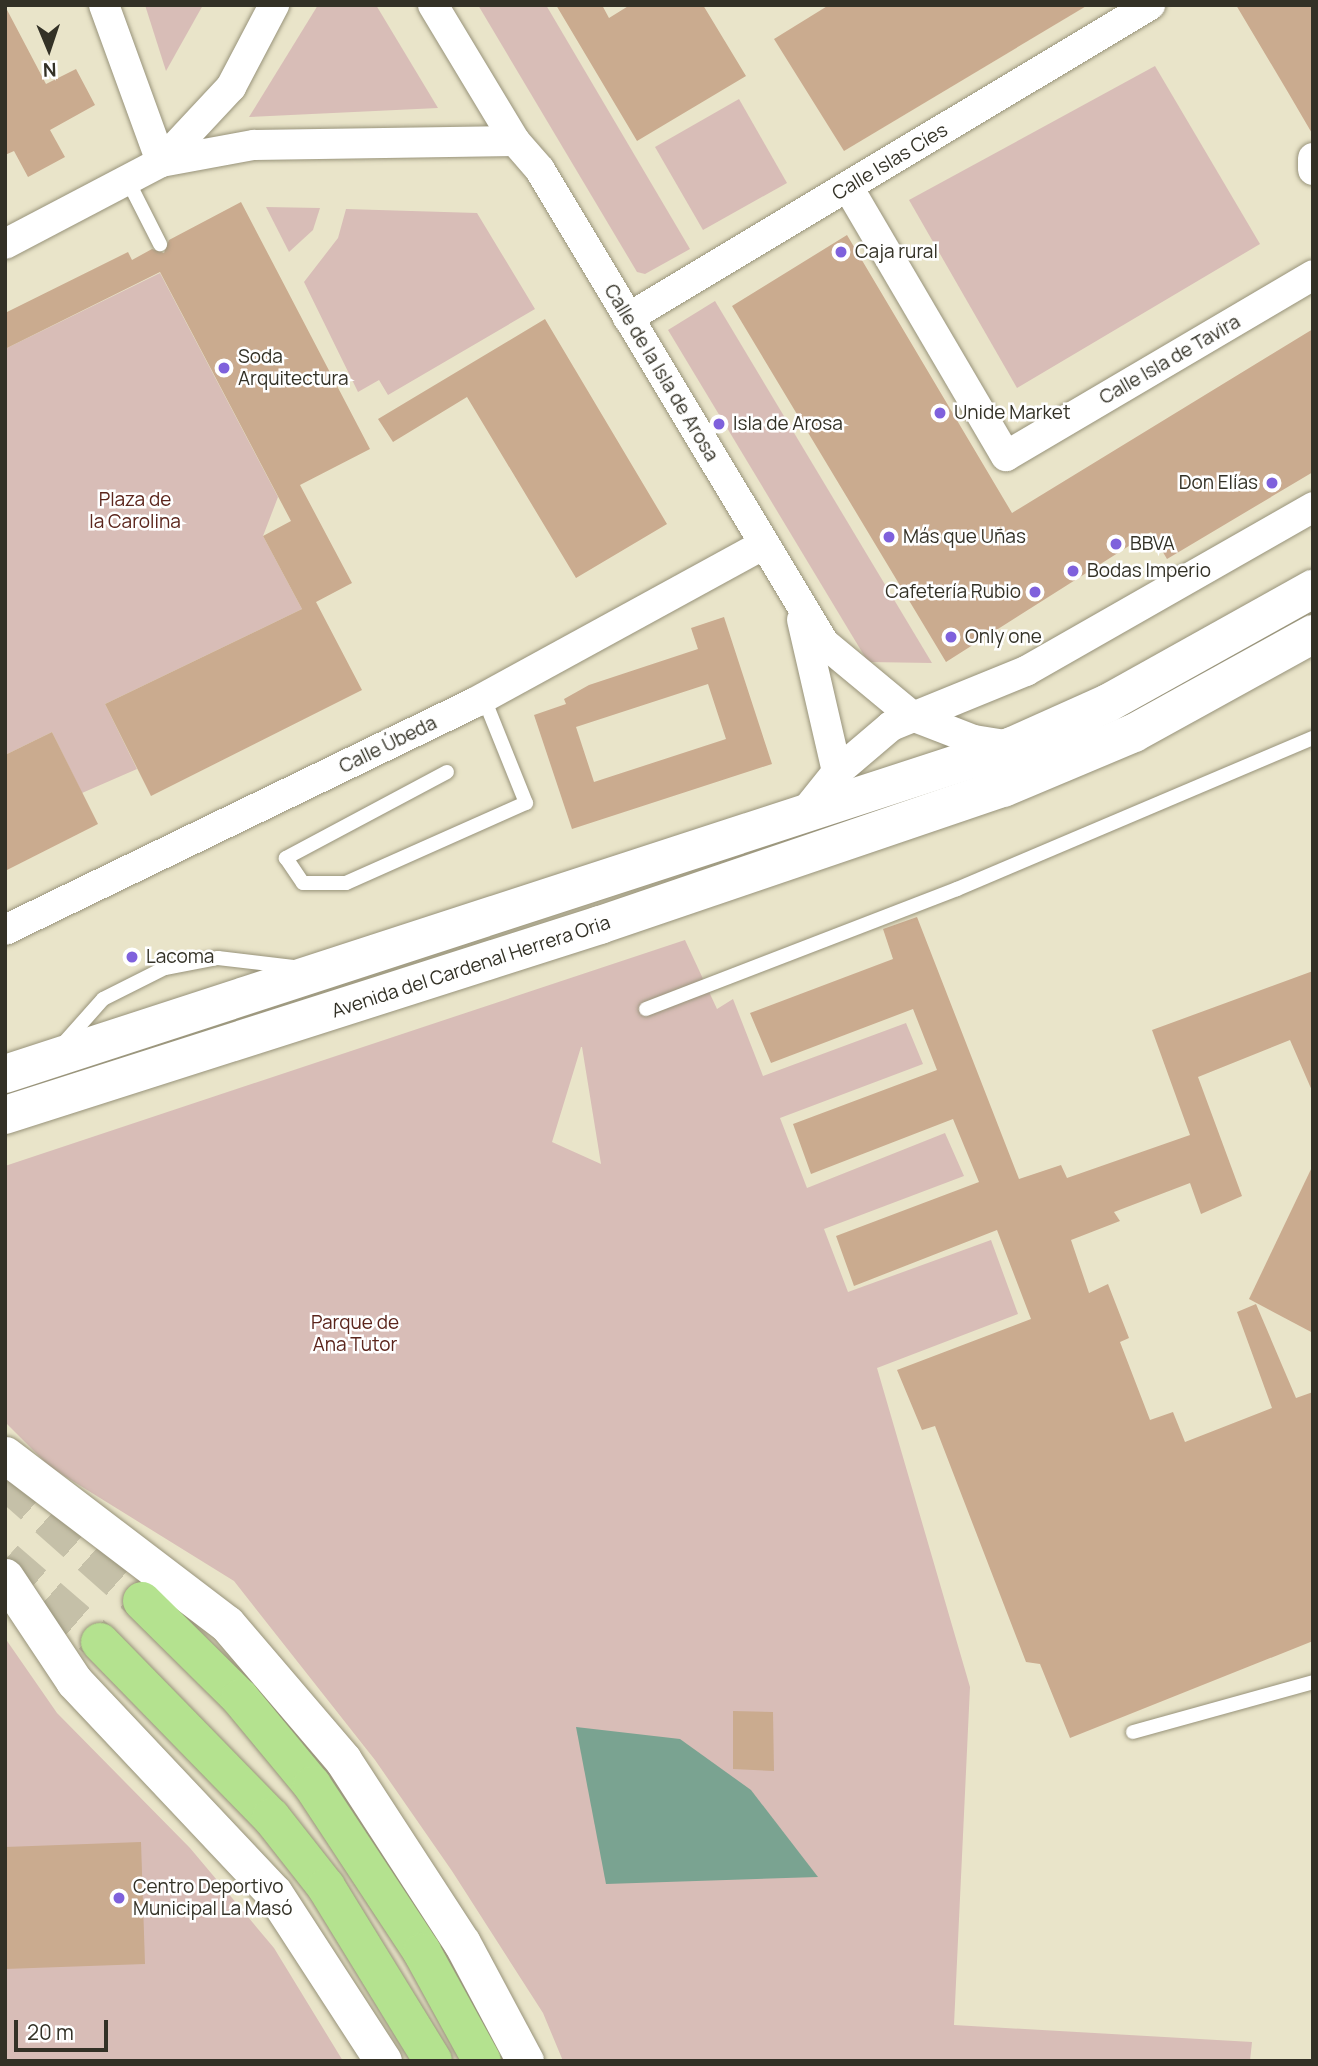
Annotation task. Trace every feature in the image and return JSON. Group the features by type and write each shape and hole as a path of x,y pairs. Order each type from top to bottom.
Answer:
{"highway":[{"path":"142,1601 240,1698 312,1785 422,1952 482,2061"},
{"path":"100,1642 271,1817 326,1887 433,2061"}],"main road":[{"name":"Avenida del Cardenal Herrera Oria","path":"5,1074 874,794 1012,746 1108,704 1313,589"},
{"name":"Avenida del Cardenal Herrera Oria","path":"5,1115 936,813 1134,733 1313,634"}],"street":[{"path":"104,5 161,162"},
{"path":"5,244 161,162 231,87 274,5"},
{"name":"Calle de la Isla de Arosa","path":"433,5 515,141 540,170 800,609 848,669 885,699 912,716"},
{"name":"Calle Islas Cíes","path":"628,318 1150,5"},
{"path":"161,162 254,145 515,141"},
{"path":"1313,159 1313,170"},
{"name":"Calle Isla de Tavira","path":"848,187 1006,456 1313,275"},
{"path":"800,818 837,772 870,740 912,716 1094,635 1313,507"},
{"name":"Calle Úbeda","path":"5,930 483,696 763,545"},
{"name":"Calle de la Isla de Arosa","path":"800,609 837,772"},
{"path":"885,699 950,700"},
{"path":"912,716 974,740 1012,746"},
{"path":"837,772 895,807 936,813"},
{"path":"5,1455 227,1624 343,1760 462,1943 525,2061"},
{"path":"5,1577 75,1681 274,1893 383,2061"}],"lane":[{"path":"128,181 160,244"},
{"path":"447,772 286,859 303,883 346,883 526,803 483,696"},
{"path":"646,1009 957,889 1313,737"},
{"name":"Avenida del Cardenal Herrera Oria","path":"45,1062 103,999 140,978 218,958 345,966"},
{"path":"1133,1732 1313,1682"}],"green space":[{"path":"145,5 203,5 166,71"},
{"path":"318,5 376,5 438,108 249,117"},
{"path":"478,5 546,5 690,249 645,274 637,272"},
{"path":"1155,66 1260,244 1017,388 909,200"},
{"path":"739,99 787,183 703,230 655,147"},
{"path":"266,207 320,208 313,230 289,252"},
{"path":"346,209 477,213 535,309 388,395 379,380 358,392 304,282 338,238"},
{"name":"Plaza de la Carolina","path":"160,273 278,497 263,536 302,609 105,704 137,769 82,793 52,732 5,755 5,349"},
{"path":"715,301 932,663 868,662 668,330"},
{"name":"Parque de Ana Tutor","path":"685,940 717,1009 733,999 763,1076 906,1023 923,1064 780,1118 807,1188 945,1133 964,1176 824,1229 848,1292 991,1240 1018,1314 877,1368 970,1687 954,2025 1252,2042 1250,2061 563,2061 543,2013 452,1871 375,1760 234,1581 50,1467 5,1422 5,1166","holes":["582,1047 601,1164 552,1142"]},
{"name":"Centro Deportivo Municipal La Masó","path":"5,1638 57,1713 190,1848 274,1948 343,2061 5,2061"}],"shaded area":[{"path":"576,1727 680,1739 751,1790 818,1877 606,1884"}],"building":[{"path":"556,5 602,5 609,18 630,5 703,5 746,76 637,141"},
{"path":"829,5 1088,5 844,151 774,39"},
{"path":"1236,5 1313,5 1313,135 1289,94"},
{"path":"5,6 46,84 76,69 95,105 50,130 65,157 28,177 14,151 5,155"},
{"path":"241,202 370,449 300,485 352,583 316,602 362,690 151,796 105,704 302,609 263,536 291,521 160,272 5,349 5,313 128,252 132,260 152,249 164,253 169,240"},
{"path":"847,235 1012,513 1313,329 1313,472 1167,559 1151,532 946,662 732,306"},
{"path":"545,319 667,524 576,578 467,397 393,442 378,419"},
{"path":"724,617 772,764 572,829 534,715 566,704 564,699 589,685 698,649 691,628","holes":["708,684 726,739 594,782 576,727"]},
{"path":"52,732 98,824 5,871 5,755"},
{"path":"917,917 1019,1179 1061,1165 1067,1178 1190,1135 1152,1030 1313,971 1313,1093 1290,1040 1198,1077 1242,1196 1201,1214 1190,1183 1114,1212 1120,1221 1071,1240 1089,1293 1108,1284 1129,1338 1120,1342 1150,1420 1173,1412 1185,1442 1272,1408 1237,1312 1256,1304 1296,1398 1313,1392 1313,1641 1070,1738 1040,1664 1026,1662 935,1426 922,1430 897,1370 1031,1319 997,1230 854,1286 836,1236 979,1182 953,1119 811,1174 793,1124 937,1070 913,1009 771,1063 750,1013 893,959 883,929"},
{"path":"1313,1165 1313,1333 1249,1299"},
{"path":"733,1711 773,1712 774,1771 733,1769"},
{"path":"141,1842 145,1964 5,1969 5,1847"}],"tunnel":[{"path":"5,1480 142,1601"},
{"path":"5,1560 100,1642"}],"place":[{"name":"Caja rural","path":"841,252"},
{"name":"Soda Arquitectura","path":"224,368"},
{"name":"Unide Market","path":"940,413"},
{"name":"Isla de Arosa","path":"719,424"},
{"name":"Don Elías","path":"1272,483"},
{"name":"Más que Uñas","path":"889,537"},
{"name":"BBVA","path":"1116,544"},
{"name":"Bodas Imperio","path":"1073,571"},
{"name":"Cafetería Rubio","path":"1035,592"},
{"name":"Only one","path":"951,637"},
{"name":"Lacoma","path":"132,957"},
{"name":"Centro Deportivo Municipal La Masó","path":"119,1898"}]}
